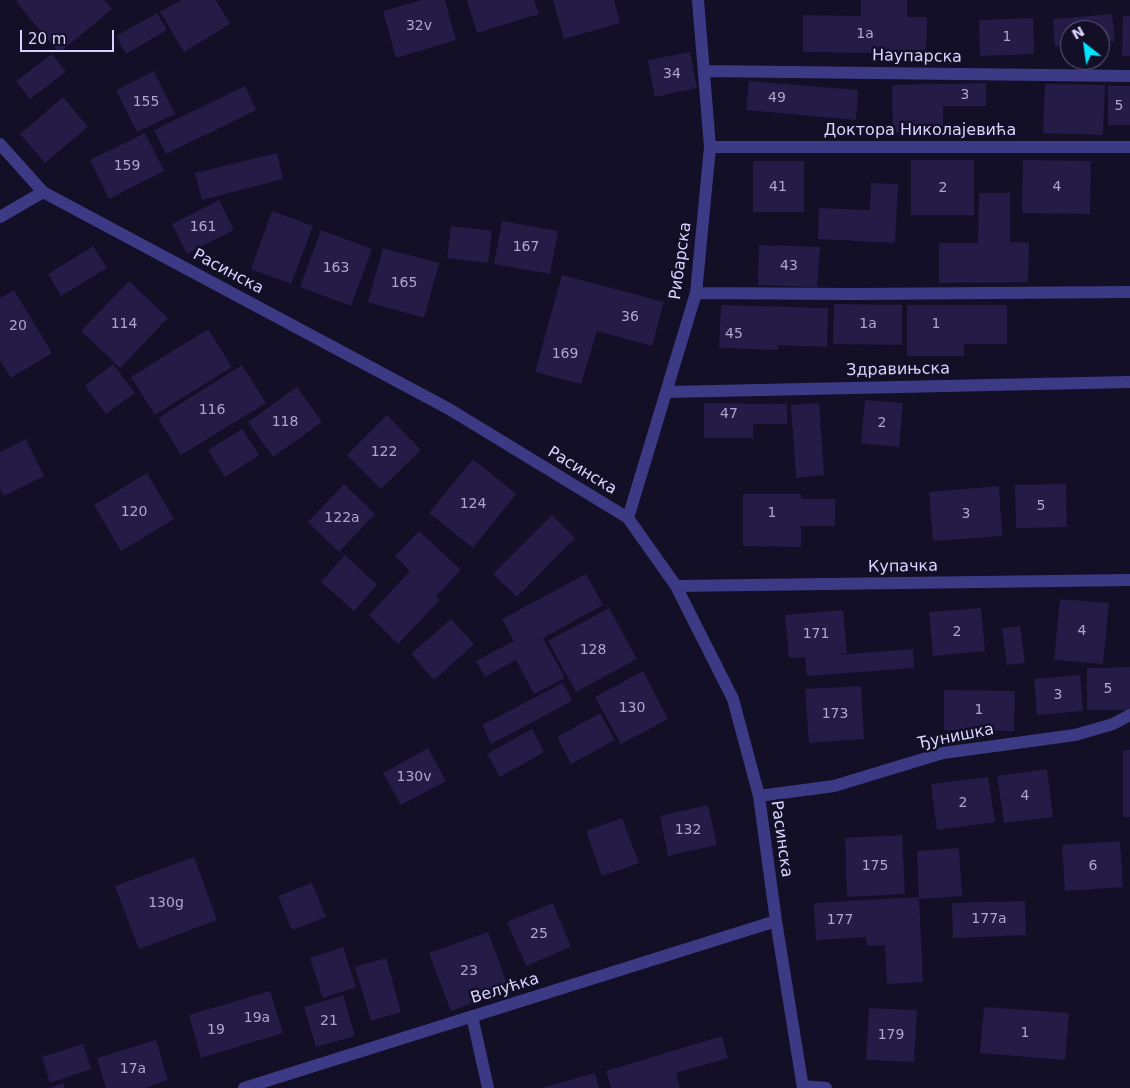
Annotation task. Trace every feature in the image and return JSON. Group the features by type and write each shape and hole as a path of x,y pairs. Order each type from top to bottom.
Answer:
{"street":[{"name":"Рибарска","path":"628,518 696,293 710,147 698,0"},
{"name":"Наупарска","path":"704,71 1130,76"},
{"name":"Расинска","path":"0,144 43,192 449,409 628,518 676,586 733,699 758,796 803,1087"},
{"name":"Доктора Николајевића","path":"710,147 1130,147"},
{"path":"0,217 43,192"},
{"path":"696,293 1130,292"},
{"name":"Здравињска","path":"667,392 1130,382"},
{"name":"Купачка","path":"676,586 1130,580"},
{"name":"Ђунишка","path":"758,796 834,786 943,753 1075,735 1113,724 1130,715"},
{"name":"Велућка","path":"244,1088 776,922"},
{"path":"472,1016 488,1088"},
{"path":"803,1087 826,1088"}],"building":[{"path":"18,0 104,0 112,9 59,53 16,2"},
{"path":"181,0 216,0 230,24 184,52 160,12"},
{"path":"422,0 445,0 456,40 396,58 383,11"},
{"path":"467,0 534,0 539,14 477,33"},
{"path":"553,0 614,0 620,23 564,39"},
{"path":"861,0 907,0 907,17 927,17 926,54 803,52 803,15 861,16"},
{"path":"157,13 167,30 126,54 116,36"},
{"path":"1112,14 1115,41 1110,41 1110,20 1060,20 1060,46 1055,46 1053,19"},
{"path":"1123,16 1130,16 1130,56 1122,56"},
{"path":"1033,18 1034,54 980,56 979,20"},
{"path":"690,52 697,88 655,97 648,60"},
{"path":"52,54 66,72 30,99 16,81"},
{"path":"154,71 175,114 137,132 116,90"},
{"path":"749,81 858,90 856,120 746,110"},
{"path":"986,83 986,106 943,106 943,132 893,133 892,85"},
{"path":"1045,84 1105,85 1103,135 1043,133"},
{"path":"245,86 256,110 166,154 154,130"},
{"path":"1108,86 1130,86 1130,125 1108,125"},
{"path":"63,97 88,127 45,163 20,134"},
{"path":"145,133 164,171 109,199 90,160"},
{"path":"277,153 283,179 202,200 195,173"},
{"path":"911,160 974,160 974,215 911,215"},
{"path":"1023,160 1091,161 1090,214 1022,213"},
{"path":"753,161 804,161 804,212 753,212"},
{"path":"871,183 898,184 895,243 818,239 819,208 870,210"},
{"path":"979,193 1010,193 1010,242 1029,243 1028,282 939,283 939,243 978,243"},
{"path":"219,200 234,230 187,254 172,224"},
{"path":"272,211 313,226 291,284 251,269"},
{"path":"502,221 558,231 550,274 494,264"},
{"path":"451,226 492,231 488,263 447,258"},
{"path":"321,230 372,249 351,306 300,287"},
{"path":"759,245 820,247 817,287 758,285"},
{"path":"93,246 107,268 61,296 48,274"},
{"path":"383,248 439,263 424,318 368,302"},
{"path":"562,275 664,302 652,346 597,331 581,384 535,372"},
{"path":"129,281 168,318 120,368 81,331"},
{"path":"14,290 52,353 11,378 0,360 0,298"},
{"path":"834,304 902,305 902,345 833,344"},
{"path":"721,305 828,308 827,347 778,345 778,350 719,348"},
{"path":"907,305 1007,305 1007,344 964,344 964,356 907,356"},
{"path":"208,329 232,367 155,415 131,377"},
{"path":"113,364 135,393 106,414 85,386"},
{"path":"242,365 266,403 181,455 158,418"},
{"path":"297,387 322,422 273,457 248,422"},
{"path":"865,400 903,403 899,447 861,443"},
{"path":"704,403 787,404 787,424 753,424 753,438 704,438"},
{"path":"819,403 824,475 796,478 791,405"},
{"path":"387,415 421,450 381,489 347,455"},
{"path":"242,429 259,455 225,477 208,450"},
{"path":"26,439 44,476 4,496 0,489 0,452"},
{"path":"473,459 516,494 473,548 429,513"},
{"path":"147,473 174,519 121,551 94,505"},
{"path":"344,484 375,514 339,552 308,522"},
{"path":"1066,484 1067,527 1016,528 1015,485"},
{"path":"999,486 1002,536 933,541 929,492"},
{"path":"743,494 801,494 801,499 835,499 835,526 801,526 801,547 743,546"},
{"path":"552,515 575,538 517,597 493,574"},
{"path":"419,531 461,570 436,596 440,600 398,644 369,615 410,571 395,556"},
{"path":"345,555 377,585 354,611 321,582"},
{"path":"586,574 603,605 543,638 565,678 534,694 516,660 485,677 476,661 514,641 502,619"},
{"path":"1060,599 1109,603 1103,664 1054,660"},
{"path":"609,608 637,659 576,692 548,641"},
{"path":"981,608 985,651 933,656 929,612"},
{"path":"843,610 847,653 838,655 913,649 914,668 807,676 805,657 789,658 785,615"},
{"path":"451,619 474,644 434,680 411,654"},
{"path":"1020,626 1025,663 1007,665 1002,628"},
{"path":"1130,667 1130,710 1087,710 1087,668"},
{"path":"643,671 668,719 621,744 595,697"},
{"path":"1080,675 1083,711 1037,715 1034,679"},
{"path":"563,683 572,701 491,744 482,725"},
{"path":"861,686 864,739 809,743 805,689"},
{"path":"944,690 1015,691 1014,731 944,730"},
{"path":"600,713 615,740 571,764 557,737"},
{"path":"532,729 544,752 500,777 487,754"},
{"path":"428,748 446,781 401,805 383,773"},
{"path":"1123,750 1130,750 1130,817 1123,817"},
{"path":"1047,769 1053,817 1004,823 997,776"},
{"path":"988,777 995,822 937,830 931,784"},
{"path":"708,805 717,845 668,856 660,816"},
{"path":"622,818 639,863 602,876 586,831"},
{"path":"902,835 905,894 847,897 845,838"},
{"path":"1120,841 1123,887 1065,891 1062,845"},
{"path":"959,848 962,896 919,899 917,851"},
{"path":"194,857 217,920 139,949 115,886"},
{"path":"312,883 326,917 292,930 278,896"},
{"path":"919,897 923,982 887,984 885,945 867,946 866,937 816,940 814,903"},
{"path":"1025,901 1026,935 953,938 952,903"},
{"path":"553,903 571,947 526,966 507,922"},
{"path":"488,932 509,989 451,1011 429,953"},
{"path":"343,947 356,987 323,998 310,958"},
{"path":"386,958 401,1012 371,1021 355,967"},
{"path":"270,991 283,1033 201,1058 189,1015"},
{"path":"343,995 355,1036 316,1047 304,1007"},
{"path":"984,1007 1069,1013 1065,1060 980,1053"},
{"path":"869,1008 917,1010 914,1062 866,1060"},
{"path":"722,1036 728,1058 676,1073 680,1088 611,1088 606,1071"},
{"path":"156,1040 168,1080 145,1088 106,1088 97,1058"},
{"path":"83,1044 91,1069 50,1083 42,1057"},
{"path":"595,1073 599,1088 545,1088 545,1087"},
{"path":"63,1083 65,1088 49,1088"}]}
